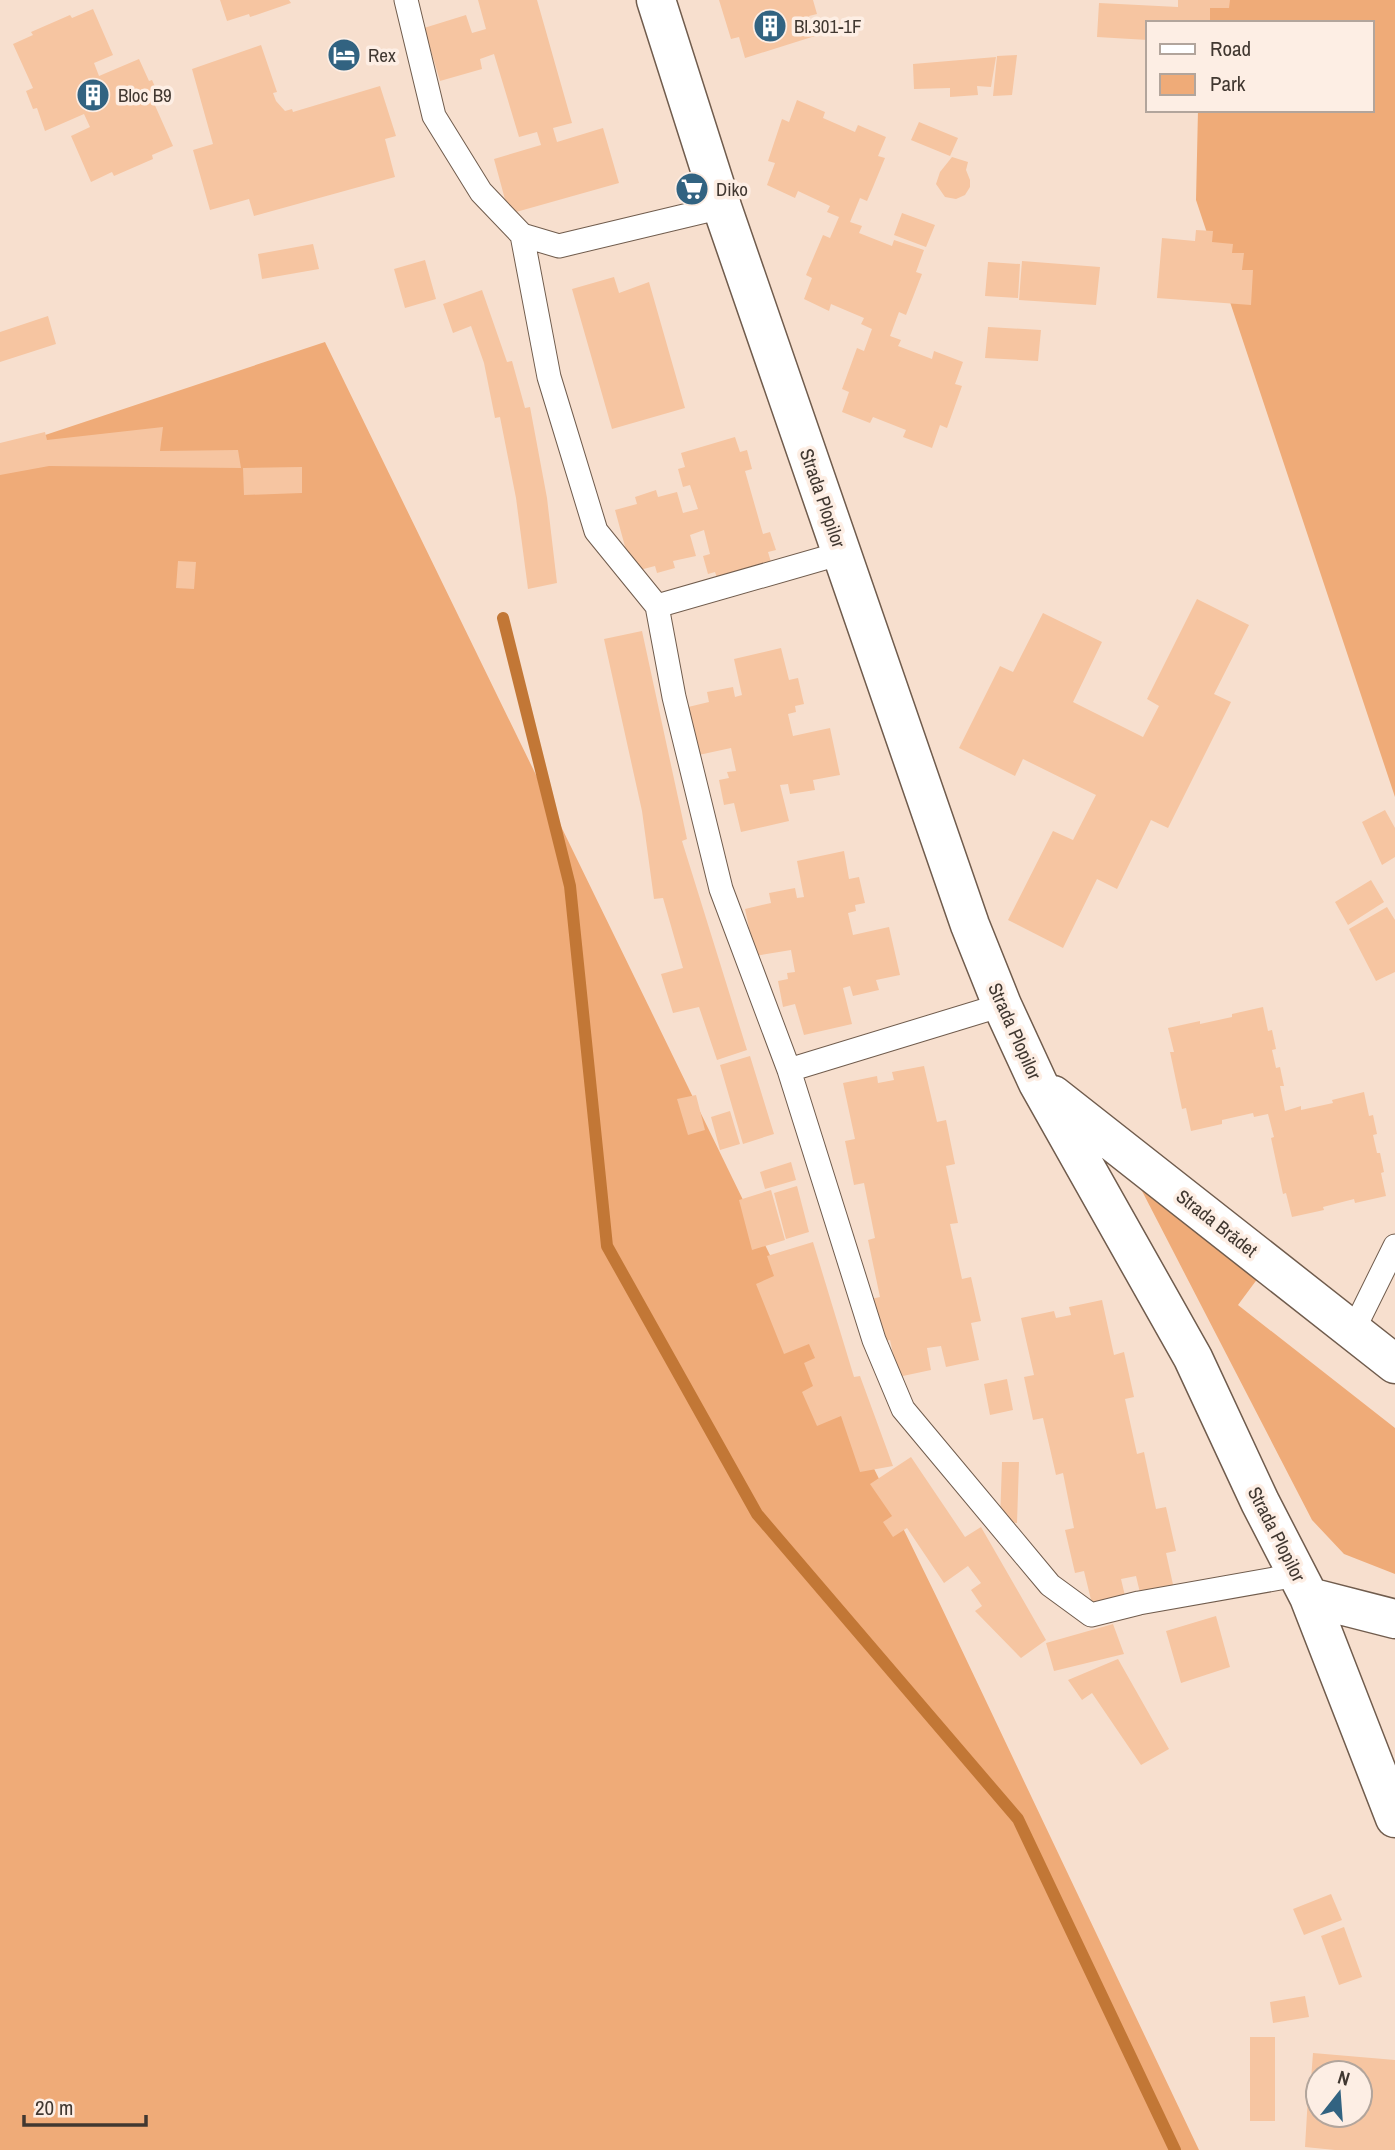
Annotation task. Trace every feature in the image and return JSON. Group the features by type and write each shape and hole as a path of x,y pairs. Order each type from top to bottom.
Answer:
{"street":[{"name":"Strada Plopilor","path":"656,0 722,207 966,912 1002,1005 1038,1083 1193,1358 1260,1502 1303,1586 1395,1818"},
{"name":"Strada Brădet","path":"1038,1083 1395,1364"},
{"path":"1303,1586 1395,1619"}],"lane":[{"path":"406,0 434,116 481,192 522,235 559,246 722,207"},
{"path":"522,235 549,377 596,531 657,606 674,697 721,889 789,1070 874,1340 903,1409 1050,1585 1091,1615 1139,1603 1303,1586"},
{"path":"657,606 842,553"},
{"path":"789,1070 1002,1005"},
{"path":"1353,1331 1395,1246"}],"green space":[{"path":"1201,0 1395,0 1395,797 1196,200 1198,112 1374,112 1374,21 1200,21"},
{"path":"325,342 939,1602 1199,2150 0,2150 0,450"},
{"path":"1141,1189 1185,1217 1261,1274 1238,1305 1395,1428 1395,1574 1344,1554 1312,1520"}],"building":[{"path":"220,0 289,0 291,3 250,17 249,14 227,21"},
{"path":"478,0 537,0 572,123 553,128 557,142 603,128 619,183 509,214 494,159 541,145 537,132 519,137 494,54 480,59 482,69 440,81 424,28 466,15 472,33 486,29"},
{"name":"Bl.301-1F","path":"719,0 813,0 817,14 809,16 815,36 745,58 739,37 731,39"},
{"path":"1178,0 1230,0 1229,8 1210,8 1210,21 1146,21 1146,40 1097,37 1099,3 1178,7"},
{"name":"Bloc B9","path":"93,9 113,55 94,63 99,76 139,59 160,98 153,101 173,146 152,155 153,159 114,176 112,172 91,182 71,136 90,127 84,114 45,131 37,108 33,109 26,91 33,88 13,44 33,35 31,32 70,15 72,18"},
{"path":"261,45 277,92 273,93 285,111 292,109 293,112 380,86 396,136 385,139 395,177 254,216 249,199 210,210 193,150 213,144 192,69"},
{"path":"1017,55 1012,95 993,96 997,56"},
{"path":"996,57 991,87 977,86 978,95 950,97 950,88 914,89 913,64"},
{"path":"797,100 825,112 823,118 855,132 858,125 886,137 878,156 885,158 873,187 867,201 860,198 850,222 862,226 859,233 892,246 894,240 924,250 916,272 922,274 906,315 899,312 890,336 901,340 898,346 932,359 934,351 963,362 955,384 962,386 947,428 940,425 932,448 903,437 906,430 873,417 870,423 842,412 849,392 842,389 857,348 864,351 872,329 861,324 864,318 831,304 829,311 804,299 812,278 806,275 823,235 830,238 839,217 827,212 830,206 798,191 795,198 767,185 775,163 768,161 782,119 789,122"},
{"path":"919,122 958,138 950,156 911,140"},
{"path":"952,157 968,162 966,170 970,180 970,187 965,195 956,199 945,197 936,184 940,172"},
{"path":"902,213 935,225 926,247 894,235"},
{"path":"1196,230 1213,231 1212,242 1233,244 1232,253 1244,253 1242,270 1253,270 1251,305 1157,298 1162,238 1195,241"},
{"path":"313,244 319,269 262,279 258,254"},
{"path":"425,260 436,299 405,308 394,269"},
{"path":"1022,261 1100,267 1096,305 1019,300"},
{"path":"988,262 1020,264 1018,298 985,296"},
{"path":"614,277 619,293 649,282 685,408 612,429 572,289"},
{"path":"482,290 507,362 512,361 525,408 530,407 547,498 557,583 528,589 516,498 500,417 495,418 484,363 471,326 453,333 443,304"},
{"path":"48,316 56,344 0,362 0,332"},
{"path":"988,327 1041,330 1038,361 985,358"},
{"path":"163,427 160,451 238,450 241,468 49,466 0,475 0,443 45,432 47,440"},
{"path":"735,437 740,452 747,450 752,469 745,471 763,534 770,532 776,550 768,552 774,572 720,587 715,572 708,574 703,556 710,554 704,530 690,535 696,556 673,561 675,568 657,573 655,566 632,572 615,510 637,504 635,497 656,490 658,497 677,492 683,513 698,509 690,485 683,487 678,469 685,467 681,453"},
{"path":"302,467 302,493 244,495 243,468"},
{"path":"178,561 196,562 194,589 176,588"},
{"path":"1197,599 1249,625 1214,694 1231,702 1168,828 1151,820 1117,889 1097,879 1063,948 1008,920 1053,831 1073,840 1096,795 1023,759 1015,776 959,748 1000,666 1013,672 1043,613 1102,642 1073,702 1143,737 1159,706 1147,699"},
{"path":"642,631 687,839 682,841 747,1050 717,1060 699,1007 673,1013 661,974 683,968 663,898 654,899 642,811 604,639"},
{"path":"781,648 789,680 798,678 804,704 795,706 796,712 788,714 793,736 830,728 840,775 813,780 815,790 790,794 788,784 780,785 789,821 741,832 734,803 724,805 719,780 729,778 727,772 736,771 731,748 694,756 684,708 709,702 707,692 733,687 735,697 742,695 734,659"},
{"path":"1385,810 1395,828 1395,857 1382,865 1362,822"},
{"path":"844,851 849,879 859,877 865,903 855,905 856,911 848,913 853,935 889,927 900,975 876,980 879,990 853,996 850,986 843,988 852,1024 804,1035 795,1004 783,1007 778,981 788,979 787,973 795,972 791,950 755,956 745,909 771,903 769,893 795,888 797,898 804,897 797,861"},
{"path":"1371,880 1384,902 1348,925 1335,902"},
{"path":"1387,907 1395,920 1395,972 1376,981 1349,929"},
{"path":"1263,1007 1268,1031 1272,1030 1276,1068 1280,1067 1284,1086 1280,1086 1285,1111 1301,1106 1301,1110 1333,1103 1332,1100 1364,1092 1369,1116 1373,1115 1377,1134 1373,1135 1377,1153 1380,1153 1386,1196 1355,1203 1354,1199 1323,1207 1324,1210 1292,1217 1286,1193 1283,1194 1268,1114 1254,1117 1253,1113 1191,1131 1186,1108 1182,1109 1170,1052 1174,1052 1168,1028 1232,1017 1232,1014"},
{"path":"750,1056 774,1134 743,1144 720,1065"},
{"path":"924,1066 937,1122 946,1120 955,1164 946,1166 958,1223 950,1224 962,1279 971,1277 981,1321 971,1323 979,1360 946,1367 941,1346 927,1348 931,1370 898,1377 890,1340 880,1342 871,1299 880,1297 868,1240 875,1238 864,1183 854,1185 845,1141 855,1139 843,1083 877,1076 878,1083 894,1080 892,1072"},
{"path":"696,1095 705,1130 688,1135 677,1099"},
{"path":"730,1111 740,1144 720,1150 711,1117"},
{"path":"791,1162 796,1180 765,1189 760,1172"},
{"path":"797,1186 809,1232 786,1239 774,1193"},
{"path":"771,1190 785,1240 752,1250 739,1200"},
{"path":"813,1242 854,1377 860,1376 893,1466 860,1472 841,1416 817,1426 802,1392 813,1386 804,1363 815,1358 809,1344 784,1354 756,1284 774,1276 767,1256"},
{"path":"1102,1300 1114,1355 1124,1352 1134,1397 1125,1399 1137,1454 1144,1452 1156,1509 1166,1507 1176,1551 1166,1553 1174,1589 1141,1597 1136,1576 1121,1579 1126,1600 1093,1608 1084,1571 1075,1573 1065,1530 1074,1528 1063,1473 1056,1475 1043,1418 1033,1420 1024,1377 1034,1375 1021,1318 1054,1311 1056,1318 1071,1315 1069,1307"},
{"path":"1007,1379 1013,1410 990,1415 984,1384"},
{"path":"911,1457 965,1537 981,1527 1046,1640 1021,1658 975,1611 982,1606 971,1590 981,1583 968,1566 944,1583 907,1528 893,1537 883,1522 892,1516 870,1484"},
{"path":"1002,1462 1019,1462 1017,1523 1000,1522"},
{"path":"1216,1616 1230,1667 1181,1683 1166,1631"},
{"path":"1113,1624 1124,1654 1054,1671 1046,1643"},
{"path":"1118,1659 1169,1749 1141,1765 1092,1693 1082,1700 1068,1680"},
{"path":"1331,1894 1342,1920 1304,1935 1293,1909"},
{"path":"1344,1927 1362,1977 1339,1985 1321,1936"},
{"path":"1305,1996 1309,2017 1273,2023 1270,2002"},
{"path":"1250,2037 1275,2037 1275,2121 1250,2121"},
{"path":"1313,2053 1395,2060 1395,2150 1305,2147 1306,2129 1374,2129 1374,2059 1313,2059"}],"waterway":[{"path":"503,618 570,886 607,1246 757,1514 1018,1819 1175,2150"}],"place":[{"name":"Bl.301-1F","path":"770,26"},
{"name":"Rex","path":"344,55"},
{"name":"Bloc B9","path":"93,95"},
{"name":"Diko","path":"692,189"}]}
